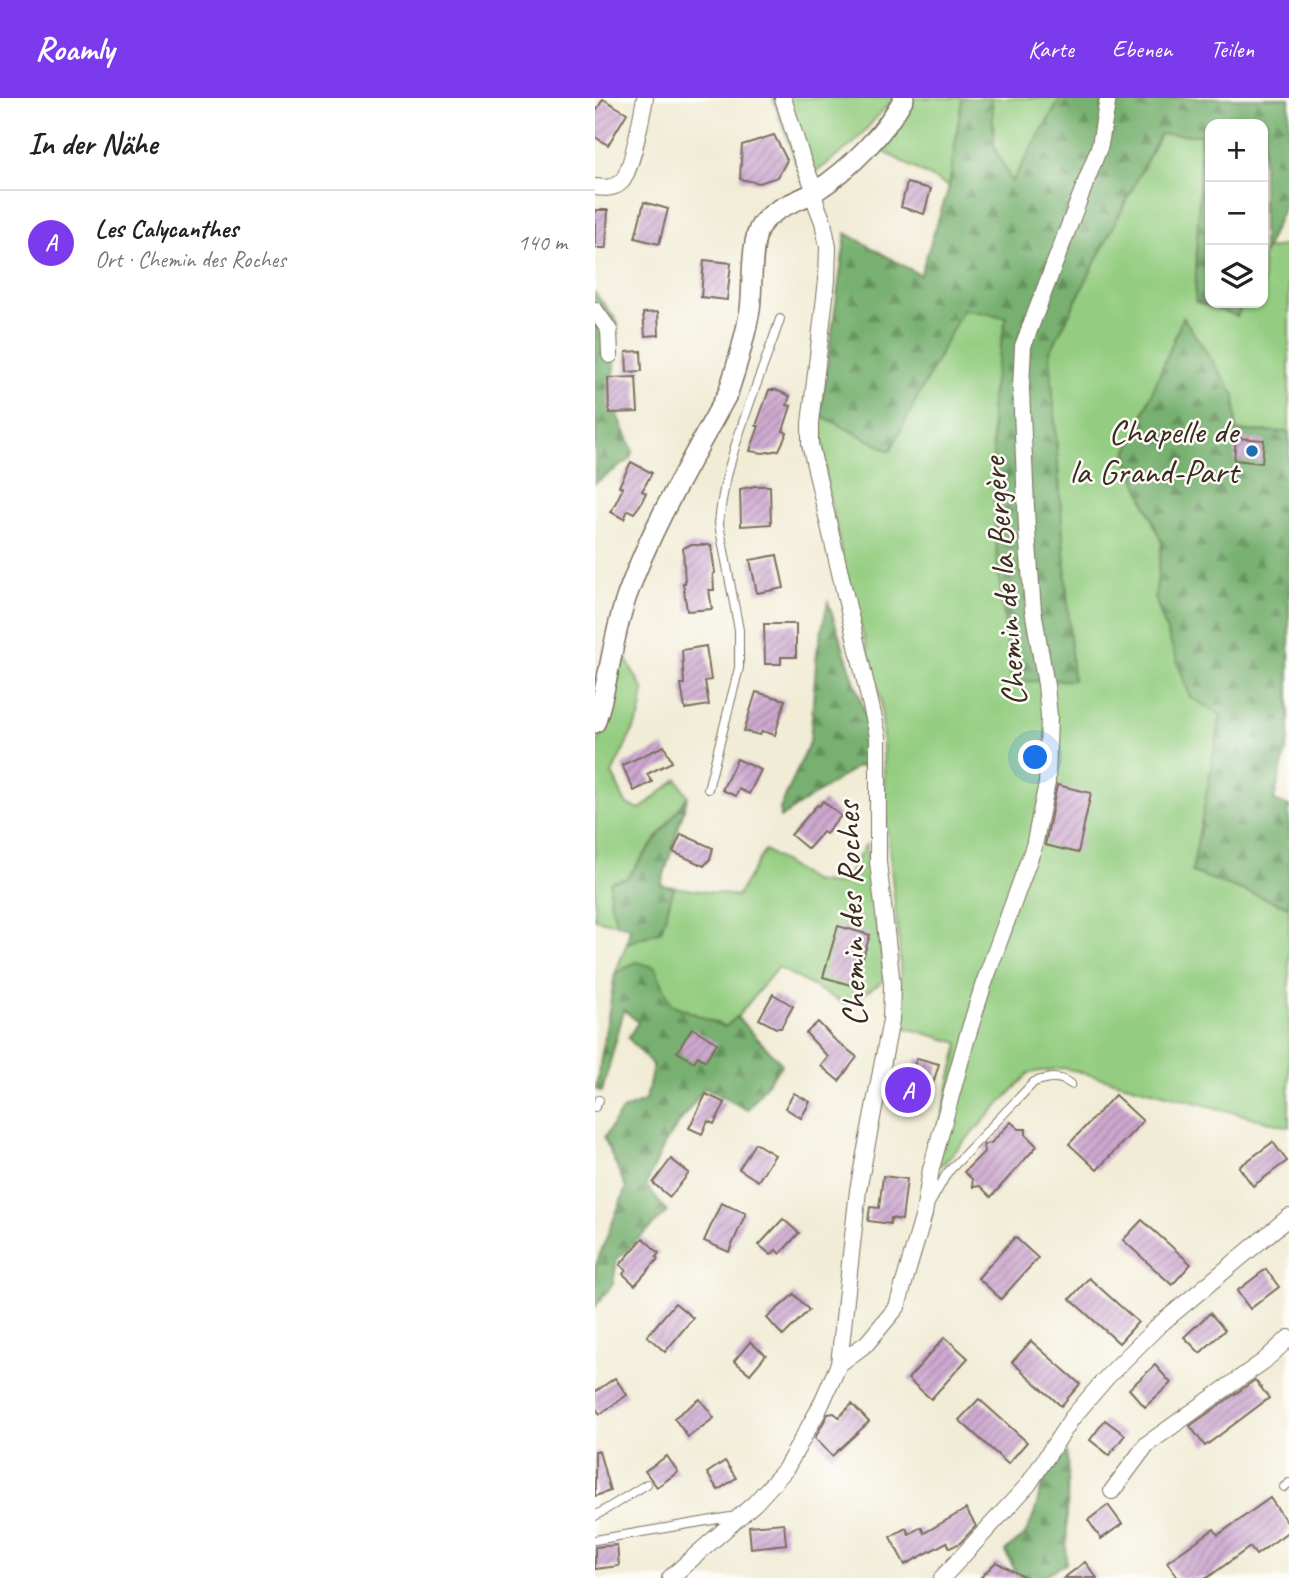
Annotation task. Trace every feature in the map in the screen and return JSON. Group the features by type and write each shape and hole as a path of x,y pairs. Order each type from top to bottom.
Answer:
{"street":[{"path":"595,187 608,188 617,185 627,175 645,98"},
{"name":"Chemin des Roches","path":"670,1578 742,1515 785,1470 818,1410 839,1364 858,1190 891,1020 892,984 878,862 878,736 810,444 828,260 823,222 815,201 815,191 783,98"},
{"path":"595,723 627,595 645,550 728,393 750,309 756,237 761,225 778,209 815,191 867,147 894,115 904,98"},
{"name":"Chemin de la Bergère","path":"839,1364 867,1343 897,1307 924,1214 931,1169 966,1041 1034,846 1047,783 1049,716 1033,610 1027,530 1021,388 1023,346 1100,145 1108,98"},
{"path":"595,310 609,330 610,355"},
{"path":"942,1578 1028,1485 1072,1418 1107,1377 1158,1326 1289,1217"},
{"path":"1112,1492 1147,1444 1264,1361 1289,1338"}],"lane":[{"path":"708,789 739,668 739,630 719,524 720,508 742,426 780,319"},
{"path":"924,1214 947,1173 1034,1082 1062,1077 1071,1084"},
{"path":"595,1516 647,1484"},
{"path":"595,1540 742,1515"}],"green space":[{"path":"773,98 962,98 949,187 875,147 890,102 854,143 803,182"},
{"path":"962,98 992,98 994,147 1012,182 1061,98 1289,98 1289,195 1268,243 1268,119 1205,119 1205,305 1195,301 1201,135 1160,134 1050,352 1073,680 1012,682 997,562 991,398 1006,317 963,309 890,451 820,415 846,233 920,275 949,187"},
{"path":"992,98 1061,98 1012,182 994,147"},
{"path":"1160,134 1202,134 1195,302 1205,305 1205,308 1237,316 1241,308 1268,308 1268,249 1289,244 1289,432 1236,431 1126,456 1162,543 1155,598 1221,715 1192,872 1289,907 1289,1127 1064,1068 1029,1073 943,1164 930,1166 959,1043 903,1027 899,946 886,818 881,700 845,569 827,486 820,415 890,451 963,309 1007,317 991,398 997,562 1073,680 1050,352"},
{"path":"595,293 618,322 612,400 633,451 629,460 595,483"},
{"path":"1215,308 1241,308 1237,316"},
{"path":"1183,317 1235,395 1236,431 1289,432 1289,738 1274,801 1289,806 1289,907 1192,872 1221,715 1190,697 1155,598 1162,543 1126,456"},
{"path":"828,602 867,719 868,767 858,766 780,818 780,809 810,741 817,652"},
{"path":"622,652 644,691 640,716 612,773 626,804 640,809 677,779 688,796 610,901 617,924 595,919 595,746 611,720"},
{"path":"688,796 661,885 674,887 661,931 627,943 630,927 617,924 610,901 610,882 627,878"},
{"path":"866,844 885,980 847,1005 778,967 737,1017 725,1027 671,1004 636,962 615,974 627,943 661,931 674,887 737,896 765,850 812,881 843,885"},
{"path":"636,962 655,967 671,1004 725,1027 737,1017 782,1064 747,1110 705,1087 665,1143 646,1185 667,1212 617,1259 613,1284 595,1307 595,1267 626,1188 604,1138 622,1110 646,1100 653,1065 628,1038 638,1022 624,1010 602,1092 596,1089 615,974"},
{"path":"1065,1441 1068,1467 1066,1564 1043,1578 1019,1578 1005,1551 1025,1535 1034,1515 1043,1481"}],"building":[{"path":"603,99 627,113 608,145 595,137 595,113"},
{"path":"774,135 787,160 778,177 759,183 740,179 742,145"},
{"path":"907,183 931,189 924,214 901,207"},
{"path":"644,202 668,209 659,244 635,238"},
{"path":"595,210 608,210 606,248 595,248"},
{"path":"704,260 731,263 727,300 701,297"},
{"path":"658,312 659,335 645,336 643,313"},
{"path":"641,351 642,371 627,372 626,352"},
{"path":"636,377 638,412 609,413 608,378"},
{"path":"769,390 790,396 787,405 791,406 783,431 787,433 779,450 763,453 750,451 759,426 756,426"},
{"name":"Chapelle de la Grand-Part","path":"1236,438 1264,440 1262,463 1234,460"},
{"path":"631,462 652,473 642,491 646,493 640,505 634,513 628,510 624,519 611,512 623,488 619,486"},
{"path":"770,486 771,524 741,526 740,489"},
{"path":"690,545 711,545 715,573 714,590 709,590 712,609 687,611 683,583 683,548"},
{"path":"777,555 784,588 757,593 750,560"},
{"path":"764,624 796,624 796,657 781,657 781,664 765,664"},
{"path":"706,646 711,680 705,681 709,705 685,709 681,684 684,684 682,650"},
{"path":"756,692 785,700 775,735 762,731 760,735 744,731"},
{"path":"664,746 672,762 647,774 652,782 634,791 622,765"},
{"path":"737,759 761,770 749,794 739,789 736,796 722,790"},
{"path":"1057,785 1091,793 1078,853 1045,845"},
{"path":"823,801 841,816 826,834 823,832 808,849 791,835"},
{"path":"681,834 713,848 710,859 704,866 673,852"},
{"path":"838,926 870,935 854,986 823,977"},
{"path":"773,994 793,1006 781,1028 759,1019"},
{"path":"818,1022 857,1057 839,1081 821,1066 828,1057 806,1033"},
{"path":"692,1028 717,1043 705,1061 698,1056 694,1062 677,1052"},
{"path":"917,1058 939,1064 930,1093 922,1096 926,1102 908,1111 893,1083 911,1074"},
{"path":"794,1093 810,1102 801,1118 785,1108"},
{"path":"706,1094 725,1103 714,1124 708,1121 702,1134 689,1128"},
{"path":"1115,1095 1143,1121 1097,1170 1069,1144"},
{"path":"1011,1122 1019,1129 1026,1129 1026,1135 1037,1146 991,1197 980,1186 973,1187 972,1179 964,1172 984,1152 983,1145 991,1143"},
{"path":"1273,1142 1287,1161 1253,1186 1239,1167"},
{"path":"755,1143 775,1155 758,1181 739,1169"},
{"path":"671,1159 689,1173 670,1197 653,1183"},
{"path":"883,1176 907,1179 902,1220 891,1218 890,1224 868,1221 870,1207 879,1208"},
{"path":"721,1203 746,1213 729,1252 704,1241"},
{"path":"783,1219 799,1233 780,1254 776,1250 771,1255 759,1245"},
{"path":"1142,1220 1191,1264 1172,1285 1123,1240"},
{"path":"1015,1237 1038,1258 1001,1299 978,1278"},
{"path":"643,1238 659,1253 656,1257 658,1259 635,1285 623,1274 626,1270 620,1265"},
{"path":"1266,1269 1279,1287 1250,1309 1237,1291"},
{"path":"1089,1278 1138,1322 1119,1343 1070,1299"},
{"path":"794,1294 809,1310 783,1336 767,1318"},
{"path":"675,1303 693,1318 665,1352 647,1336"},
{"path":"1210,1313 1225,1330 1200,1353 1184,1337"},
{"path":"945,1337 968,1358 931,1399 908,1379"},
{"path":"1031,1341 1080,1384 1061,1406 1012,1362"},
{"path":"750,1342 766,1355 750,1374 734,1361"},
{"path":"1155,1365 1171,1383 1145,1407 1129,1389"},
{"path":"615,1378 627,1395 600,1414 595,1407 595,1392"},
{"path":"1255,1380 1269,1398 1205,1446 1190,1426"},
{"path":"700,1399 714,1418 688,1437 674,1418"},
{"path":"979,1399 1027,1442 1008,1464 959,1420"},
{"path":"852,1404 869,1422 832,1456 815,1438 828,1414 834,1413 839,1417"},
{"path":"1105,1420 1125,1435 1109,1455 1090,1440"},
{"path":"595,1451 599,1451 610,1491 595,1496"},
{"path":"667,1456 678,1472 657,1487 645,1471"},
{"path":"725,1461 736,1478 718,1490 707,1473"},
{"path":"1270,1498 1289,1525 1289,1531 1256,1555 1250,1547 1207,1578 1178,1578 1167,1562 1214,1529 1218,1535"},
{"path":"1108,1505 1122,1524 1101,1539 1088,1520"},
{"path":"966,1509 976,1526 960,1543 950,1548 947,1542 905,1565 890,1537 906,1528 909,1534 921,1527 924,1533"},
{"path":"784,1523 786,1544 751,1548 749,1526"},
{"path":"617,1545 619,1566 595,1569 595,1547"},
{"path":"996,1562 1026,1578 980,1578"},
{"path":"1085,1562 1097,1578 1064,1578"}],"place":[{"name":"Chapelle de la Grand-Part","path":"1252,451"},
{"name":"Les Calycanthes","path":"908,1090"}]}
